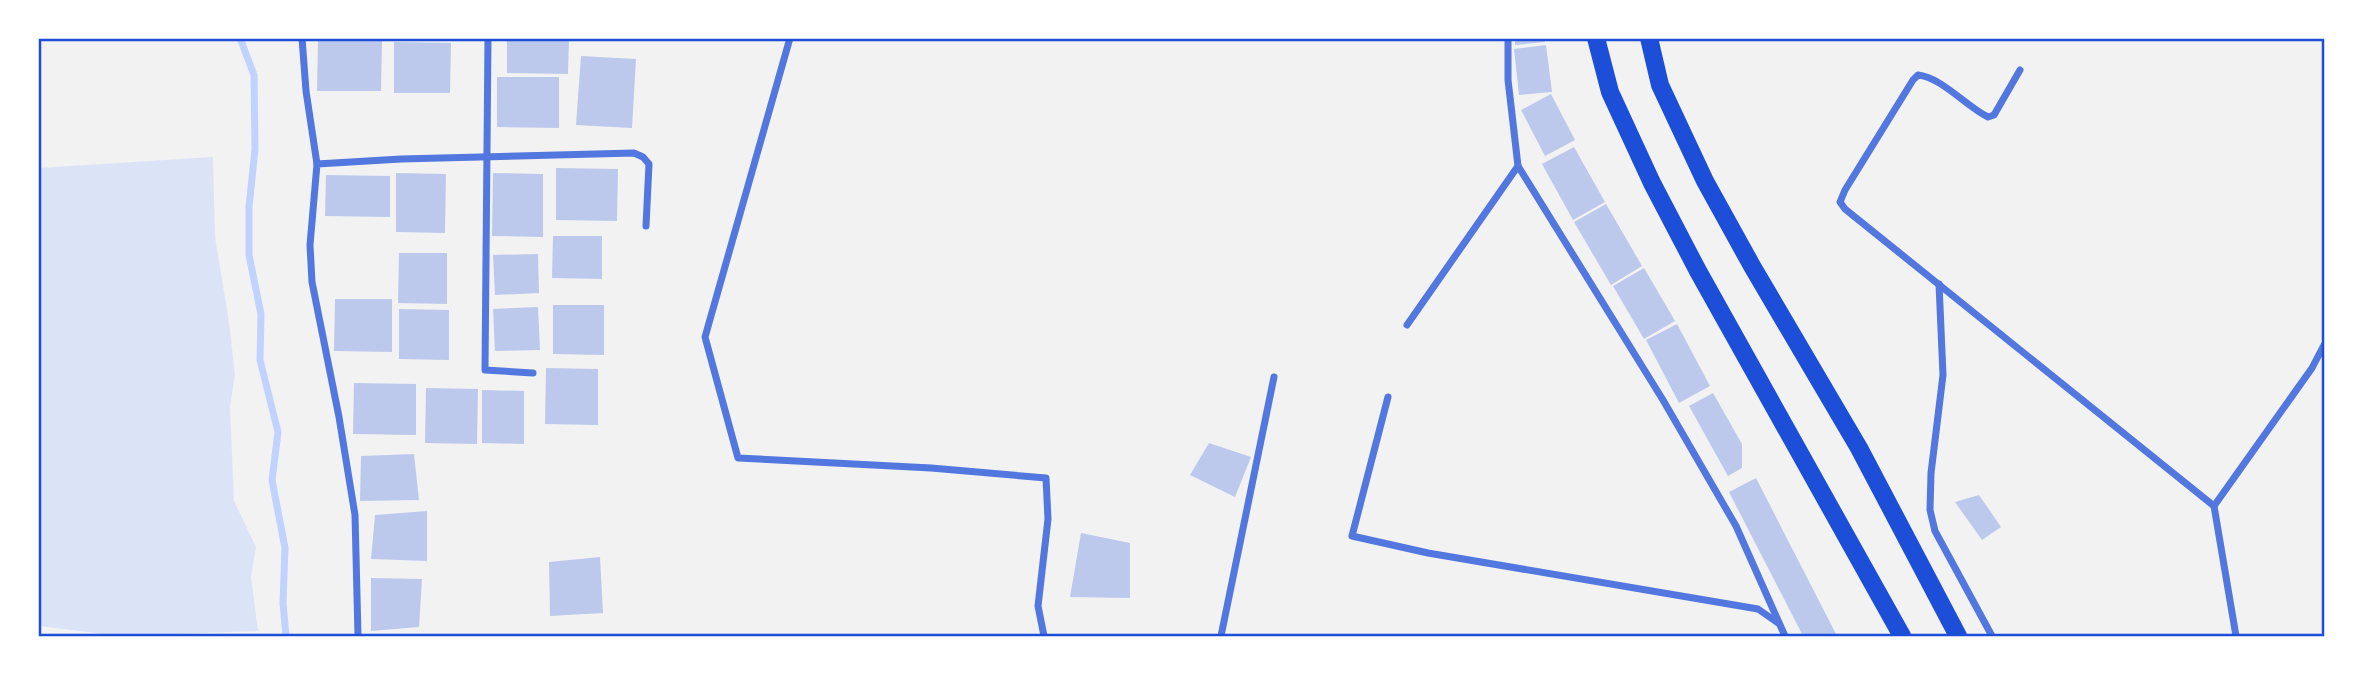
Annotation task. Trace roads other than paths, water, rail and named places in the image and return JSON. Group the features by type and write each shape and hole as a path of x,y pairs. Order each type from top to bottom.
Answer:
{"main road":[{"path":"1595,38 1610,92 1652,183 1698,271 1902,636"},
{"path":"1649,38 1660,85 1705,181 1752,267 1859,447 1958,636"}],"street":[{"path":"302,38 306,91 317,164 310,245 312,282 355,515 358,636"},
{"path":"488,38 485,370 533,373"},
{"path":"790,38 705,337 738,458 931,468 1046,478 1048,519 1038,606 1044,636"},
{"path":"1508,38 1508,80 1518,166 1663,400 1729,515 1785,636"},
{"path":"2020,70 1994,115 1989,117 1925,75 1918,75 1840,199 1843,207 2214,506 2236,636"},
{"path":"317,164 634,153 649,164 646,226"},
{"path":"1407,325 1518,166"},
{"path":"1939,284 1943,374 1931,473 1930,510 1947,555 1992,636"},
{"path":"2214,506 2312,368 2325,345"},
{"path":"1221,636 1274,377"},
{"path":"1388,397 1353,537 1441,556 1758,609 1779,623"}],"waterway":[{"path":"240,38 254,75 255,149 249,207 249,255 261,314 260,360 278,432 272,480 285,548 283,603 286,636"}]}
